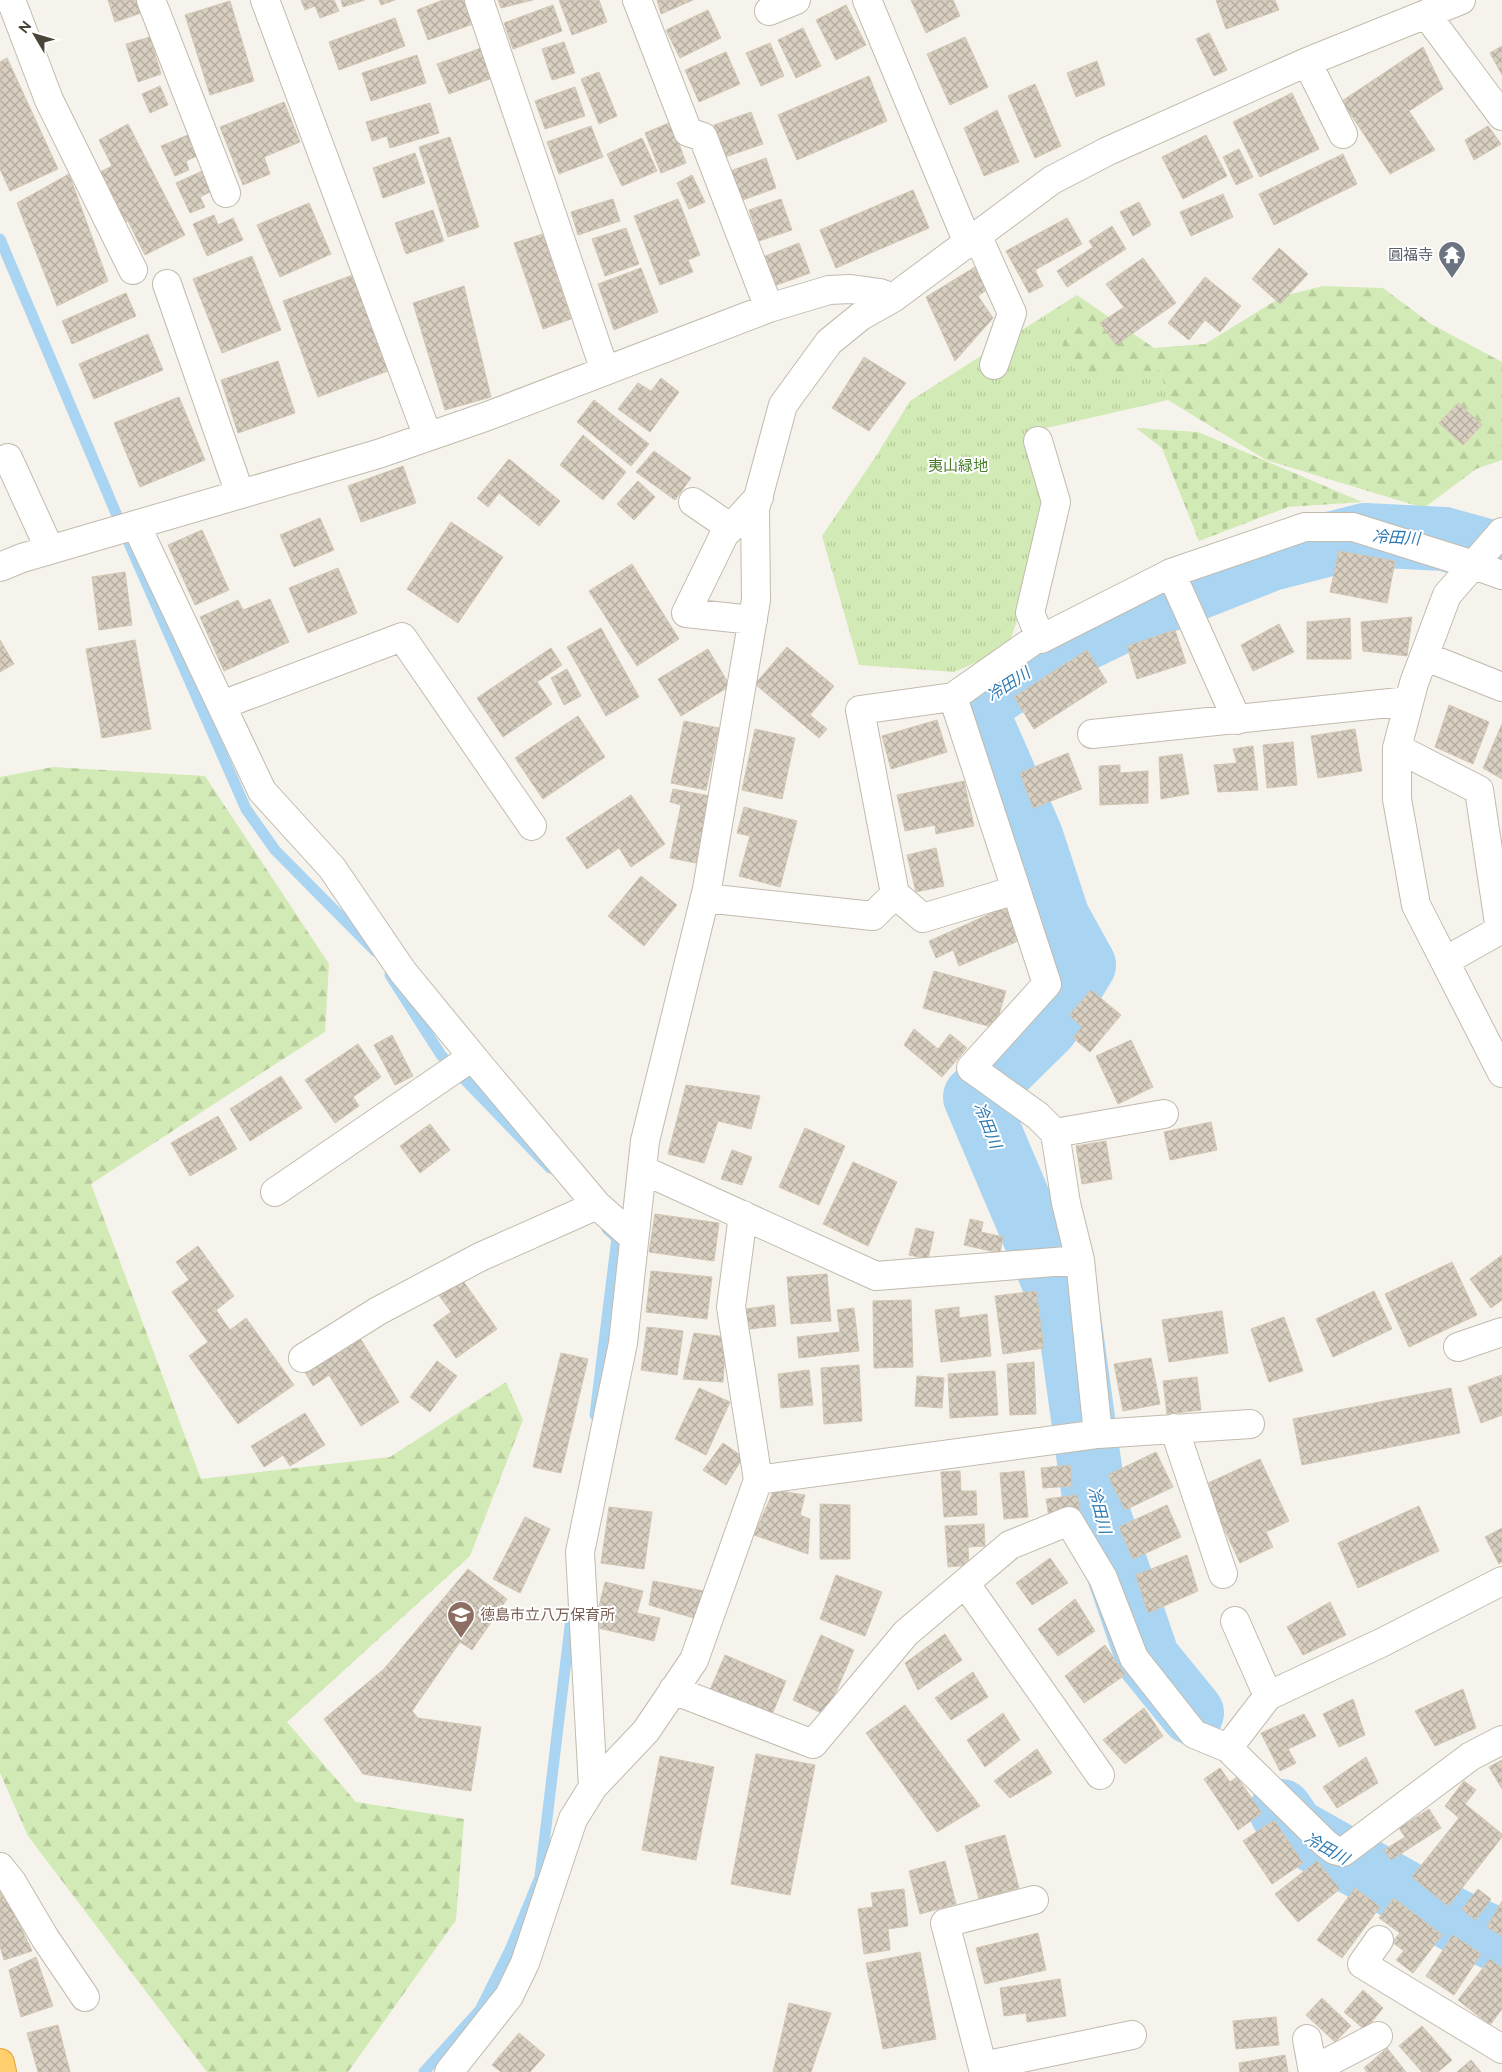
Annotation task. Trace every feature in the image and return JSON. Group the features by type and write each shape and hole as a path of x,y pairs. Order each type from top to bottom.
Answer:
{"highway":[{"path":"0,2063 2,2072"}],"street":[{"path":"10,0 49,100 133,270"},
{"path":"151,0 226,193"},
{"path":"265,0 428,437"},
{"path":"479,0 605,371"},
{"path":"637,0 688,132 703,136 769,308"},
{"path":"769,11 796,0"},
{"path":"867,0 973,239 1012,313 994,365"},
{"path":"593,1787 580,1552 623,1343 633,1237 643,1170 645,1141 705,898 753,620 756,600 755,509 783,405 829,342 861,316 894,298 1052,180 1108,150 1307,62 1461,0"},
{"path":"1426,14 1502,116"},
{"path":"1307,62 1343,134"},
{"path":"167,284 240,494"},
{"path":"0,567 22,558 378,454 605,371 769,308 829,290 851,289 880,293 894,298"},
{"path":"1038,441 1056,502 1030,613 1041,639 1171,573 1305,527 1353,527 1502,575"},
{"path":"8,458 50,550"},
{"path":"753,620 686,613 724,535 759,497"},
{"path":"693,502 730,528"},
{"path":"136,525 262,791 332,868 403,972 472,1057 597,1205 633,1237"},
{"path":"1502,532 1447,595 1409,701 1397,748 1397,799 1416,905 1502,1073"},
{"path":"1171,573 1237,720"},
{"path":"1016,890 923,918 895,894 860,710 954,697 1040,636"},
{"path":"222,705 402,637 532,826"},
{"path":"1424,656 1502,687"},
{"path":"954,697 1047,984 971,1068 1038,1116 1055,1133 1066,1203 1080,1260 1098,1434"},
{"path":"1092,734 1409,701"},
{"path":"1397,748 1479,790 1500,930 1445,961"},
{"path":"705,898 873,916 895,894"},
{"path":"275,1192 472,1057"},
{"path":"1055,1133 1164,1114"},
{"path":"643,1170 876,1276 1080,1260"},
{"path":"302,1358 378,1311 480,1256 597,1205"},
{"path":"449,2072 509,1996 525,1963 573,1819 593,1787 646,1731 694,1660 758,1480 731,1307 743,1215"},
{"path":"1458,1347 1502,1332"},
{"path":"758,1480 1098,1434 1250,1424"},
{"path":"1174,1428 1223,1574"},
{"path":"673,1690 813,1744 906,1633 1010,1545 1069,1521 1103,1578 1134,1658 1194,1734 1228,1748 1334,1850 1343,1852 1471,1756 1502,1740"},
{"path":"1228,1748 1268,1696 1383,1642 1502,1581"},
{"path":"965,1584 1100,1775"},
{"path":"1235,1621 1268,1696"},
{"path":"0,1867 12,1882 45,1938 85,1998"},
{"path":"1034,1900 945,1923 983,2069 1132,2035"},
{"path":"1379,1940 1362,1964 1502,2049"},
{"path":"1307,2039 1313,2071 1378,2036"}],"green space":[{"path":"1323,286 1383,288 1431,324 1502,362 1502,460 1476,469 1424,508 1266,460 1168,400 1160,370 1084,378 1060,354 1077,295 1154,348 1205,344 1283,296"},
{"name":"夷山緑地","path":"1077,295 1060,354 1160,370 1168,400 1025,433 1044,504 1020,612 1007,649 954,672 859,665 822,536 878,453 910,401"},
{"path":"1136,428 1198,432 1362,502 1288,507 1199,541 1162,448"},
{"path":"53,767 205,776 329,964 325,1032 91,1184 201,1479 390,1457 506,1382 523,1420 470,1556 287,1722 356,1802 464,1819 456,1920 348,2072 207,2072 28,1836 0,1773 0,777"}],"building":[{"path":"108,0 137,0 141,13 115,22"},
{"path":"301,0 334,0 339,11 320,18 315,6 305,10"},
{"path":"341,0 365,0 343,7"},
{"path":"379,0 395,0 381,5"},
{"path":"443,0 468,0 476,23 428,40 417,10"},
{"path":"498,0 533,0 501,8"},
{"path":"559,0 599,0 607,22 572,35"},
{"path":"657,0 693,0 661,14"},
{"path":"911,0 953,0 960,16 926,33"},
{"path":"1216,0 1275,0 1279,10 1226,29"},
{"path":"230,1 254,81 210,95 185,15"},
{"path":"553,5 562,31 513,49 504,23"},
{"path":"846,5 866,45 836,60 816,20"},
{"path":"708,10 721,38 680,58 666,30"},
{"path":"395,18 405,46 339,70 329,42"},
{"path":"803,28 821,66 796,78 778,40"},
{"path":"1209,33 1227,70 1214,76 1196,39"},
{"path":"150,37 161,74 138,82 126,44"},
{"path":"965,37 988,87 950,105 927,54"},
{"path":"564,42 575,73 552,80 542,49"},
{"path":"770,43 784,76 761,86 746,53"},
{"path":"1502,46 1502,75 1490,53"},
{"path":"484,47 495,77 449,94 437,64"},
{"path":"1423,47 1443,89 1409,111 1435,150 1390,174 1342,101"},
{"path":"726,52 740,84 699,102 685,70"},
{"path":"417,55 426,83 371,101 362,73"},
{"path":"7,58 58,169 10,191 0,169 0,62"},
{"path":"1097,61 1105,85 1076,97 1067,73"},
{"path":"599,72 617,116 599,124 581,79"},
{"path":"869,76 887,121 797,160 778,115"},
{"path":"1035,84 1061,146 1035,158 1008,96"},
{"path":"160,86 168,105 150,113 142,94"},
{"path":"575,87 585,116 545,129 535,101"},
{"path":"1292,93 1319,149 1260,177 1233,122"},
{"path":"284,102 300,142 264,157 270,174 243,185 220,127"},
{"path":"430,103 439,133 390,148 387,136 372,141 366,122"},
{"path":"997,110 1019,162 984,176 964,128"},
{"path":"751,112 763,144 725,157 714,125"},
{"path":"671,122 686,163 661,173 645,133"},
{"path":"128,124 185,235 145,255 128,221 124,223 98,173 112,166 99,140"},
{"path":"591,126 603,157 559,174 547,142"},
{"path":"1488,126 1501,144 1474,160 1465,140"},
{"path":"188,135 197,156 186,161 189,170 175,176 161,146"},
{"path":"1206,135 1227,176 1183,199 1162,157"},
{"path":"450,137 479,227 448,237 419,147"},
{"path":"642,138 657,171 622,186 607,154"},
{"path":"1239,149 1253,177 1236,185 1223,157"},
{"path":"415,153 425,183 383,198 373,168"},
{"path":"1343,154 1357,184 1274,225 1259,194"},
{"path":"766,158 776,188 740,201 730,171"},
{"path":"202,171 212,191 200,197 205,207 190,213 176,183"},
{"path":"69,174 108,281 57,306 17,203"},
{"path":"692,175 705,202 689,209 677,183"},
{"path":"913,190 929,228 836,268 820,230"},
{"path":"1223,194 1233,217 1191,236 1180,212"},
{"path":"613,199 620,221 578,235 571,212"},
{"path":"678,199 700,255 688,260 693,272 660,285 634,216"},
{"path":"781,199 792,230 759,241 749,210"},
{"path":"1139,202 1151,225 1133,236 1120,212"},
{"path":"309,203 331,254 280,277 257,225"},
{"path":"433,210 444,241 406,254 395,223"},
{"path":"214,215 218,225 233,218 243,240 207,256 193,224"},
{"path":"1067,218 1082,244 1035,270 1043,286 1029,293 1006,251"},
{"path":"1112,226 1126,249 1067,287 1057,271 1093,247 1089,241"},
{"path":"626,228 639,264 605,276 592,239"},
{"path":"543,234 571,319 543,329 514,243"},
{"path":"799,243 810,273 774,286 763,257"},
{"path":"1279,248 1308,274 1280,304 1252,279"},
{"path":"252,256 281,330 222,353 193,279"},
{"path":"1143,258 1176,303 1116,345 1100,323 1124,307 1106,284"},
{"path":"975,267 988,289 978,296 993,318 955,361 926,297"},
{"path":"641,268 658,312 614,330 598,284"},
{"path":"358,273 393,369 318,397 283,301"},
{"path":"1205,277 1241,306 1220,332 1205,320 1189,340 1168,323"},
{"path":"464,286 491,397 445,410 413,303"},
{"path":"126,293 136,316 72,344 62,321"},
{"path":"148,334 163,370 94,399 79,364"},
{"path":"864,357 906,383 869,431 832,408"},
{"path":"278,361 295,413 238,433 221,380"},
{"path":"661,378 679,392 650,432 618,409 638,383 651,391"},
{"path":"179,397 205,460 140,487 114,423"},
{"path":"594,400 649,444 631,466 577,422"},
{"path":"1458,403 1482,425 1463,445 1439,423"},
{"path":"583,435 626,472 603,500 560,465"},
{"path":"654,451 691,478 675,500 636,472"},
{"path":"509,459 560,501 539,526 499,493 488,507 477,498"},
{"path":"403,466 416,503 361,522 348,486"},
{"path":"638,481 655,497 634,520 617,504"},
{"path":"320,518 334,550 294,567 280,535"},
{"path":"451,522 503,557 458,623 407,589"},
{"path":"202,530 229,590 195,605 168,545"},
{"path":"1339,551 1395,561 1387,603 1330,592"},
{"path":"632,564 679,639 637,666 589,591"},
{"path":"338,568 357,613 308,633 289,588"},
{"path":"125,572 132,625 99,630 92,577"},
{"path":"270,599 289,642 224,671 200,617 238,600 243,610"},
{"path":"1412,617 1407,656 1363,651 1361,622"},
{"path":"1350,618 1351,659 1307,659 1307,622"},
{"path":"1279,624 1294,652 1253,671 1241,645"},
{"path":"601,628 639,697 606,716 567,647"},
{"path":"1175,630 1186,663 1137,679 1127,646"},
{"path":"0,640 14,664 0,672"},
{"path":"135,640 151,729 102,738 86,649"},
{"path":"787,647 834,686 810,715 827,729 819,738 755,684"},
{"path":"551,648 562,665 537,682 552,704 503,737 477,698"},
{"path":"708,649 730,686 681,716 658,679"},
{"path":"1087,650 1107,682 1034,729 1014,697"},
{"path":"567,669 581,696 564,705 551,678"},
{"path":"1449,705 1489,722 1473,764 1435,747"},
{"path":"578,716 605,757 543,799 515,758"},
{"path":"937,720 947,752 891,769 882,736"},
{"path":"684,721 719,728 706,790 671,783"},
{"path":"1502,724 1502,779 1483,768"},
{"path":"755,729 795,738 782,799 742,790"},
{"path":"1355,729 1362,771 1318,778 1311,736"},
{"path":"1293,742 1297,785 1267,788 1263,745"},
{"path":"1253,746 1258,790 1218,792 1214,765 1237,763 1233,749"},
{"path":"1068,753 1082,789 1033,808 1020,773"},
{"path":"1182,754 1189,794 1161,799 1159,757"},
{"path":"1120,765 1120,773 1148,771 1148,803 1100,805 1099,766"},
{"path":"964,781 974,826 936,834 935,825 905,831 897,795"},
{"path":"673,789 710,796 696,863 670,858 681,805 670,802"},
{"path":"631,795 665,844 631,867 619,848 587,869 566,838"},
{"path":"744,807 797,821 780,887 739,876 750,836 737,833"},
{"path":"936,848 944,886 916,892 907,855"},
{"path":"641,876 677,905 644,946 608,916"},
{"path":"1008,906 1023,939 959,966 953,950 936,958 929,941"},
{"path":"934,971 1006,991 995,1028 923,1008"},
{"path":"1091,990 1121,1015 1090,1052 1073,1038 1082,1027 1069,1015"},
{"path":"914,1029 938,1049 950,1034 967,1048 942,1077 904,1045"},
{"path":"392,1035 413,1076 395,1085 374,1045"},
{"path":"1131,1040 1153,1087 1118,1104 1096,1056"},
{"path":"358,1044 381,1077 353,1097 359,1106 335,1123 305,1080"},
{"path":"281,1076 302,1108 250,1141 230,1109"},
{"path":"686,1085 760,1096 751,1129 718,1121 704,1163 668,1154"},
{"path":"218,1116 237,1149 190,1176 171,1143"},
{"path":"1211,1122 1217,1150 1170,1160 1164,1132"},
{"path":"430,1124 450,1150 420,1173 400,1146"},
{"path":"805,1128 845,1146 819,1205 779,1187"},
{"path":"1106,1141 1112,1179 1082,1184 1076,1146"},
{"path":"732,1150 752,1157 742,1185 721,1179"},
{"path":"853,1162 897,1182 868,1246 823,1224"},
{"path":"655,1214 719,1223 714,1261 649,1252"},
{"path":"970,1219 983,1222 981,1232 1003,1237 1000,1253 964,1245"},
{"path":"916,1228 934,1232 928,1259 909,1255"},
{"path":"198,1246 234,1296 216,1310 230,1330 246,1318 294,1385 238,1424 189,1356 208,1342 172,1292 189,1280 176,1262"},
{"path":"1502,1255 1502,1300 1491,1308 1470,1279"},
{"path":"1452,1262 1477,1315 1409,1347 1385,1294"},
{"path":"651,1271 712,1277 707,1319 646,1312"},
{"path":"827,1274 831,1321 791,1324 787,1277"},
{"path":"461,1278 497,1329 456,1358 433,1325 451,1312 438,1294"},
{"path":"1036,1291 1044,1348 1003,1354 995,1296"},
{"path":"1374,1291 1392,1329 1333,1357 1316,1319"},
{"path":"911,1300 913,1367 874,1368 873,1301"},
{"path":"774,1305 776,1326 741,1330 738,1310"},
{"path":"959,1307 959,1318 987,1314 991,1356 941,1362 935,1310"},
{"path":"854,1308 859,1351 799,1358 797,1337 840,1332 837,1310"},
{"path":"1222,1311 1228,1353 1169,1362 1162,1320"},
{"path":"1284,1317 1303,1371 1269,1382 1251,1329"},
{"path":"647,1327 683,1331 677,1375 641,1370"},
{"path":"694,1333 726,1337 723,1382 683,1379"},
{"path":"360,1338 399,1402 361,1426 329,1375 313,1386 305,1372"},
{"path":"561,1353 588,1359 561,1473 533,1467"},
{"path":"1151,1358 1160,1404 1123,1411 1114,1364"},
{"path":"437,1361 457,1376 430,1412 410,1397"},
{"path":"1034,1362 1036,1414 1010,1415 1007,1364"},
{"path":"859,1365 862,1421 824,1424 821,1368"},
{"path":"809,1370 813,1405 781,1408 778,1374"},
{"path":"995,1371 998,1415 950,1418 948,1374"},
{"path":"1502,1375 1502,1415 1481,1423 1468,1387"},
{"path":"917,1376 944,1378 942,1408 915,1406"},
{"path":"1197,1377 1201,1410 1167,1414 1163,1381"},
{"path":"699,1388 730,1402 706,1455 675,1439"},
{"path":"1451,1388 1460,1433 1302,1465 1293,1419"},
{"path":"305,1413 325,1445 290,1466 283,1455 264,1467 251,1446"},
{"path":"723,1443 743,1457 726,1485 703,1470"},
{"path":"1156,1452 1173,1487 1125,1510 1108,1475"},
{"path":"1260,1459 1289,1521 1266,1532 1273,1547 1240,1563 1204,1485"},
{"path":"1070,1465 1072,1486 1043,1488 1041,1468"},
{"path":"960,1471 961,1491 976,1491 977,1515 944,1517 941,1472"},
{"path":"1024,1471 1028,1517 1004,1519 1000,1473"},
{"path":"774,1490 805,1495 800,1515 810,1519 808,1554 754,1535"},
{"path":"1077,1495 1080,1512 1049,1517 1046,1499"},
{"path":"820,1504 850,1505 850,1559 820,1559"},
{"path":"1167,1505 1181,1537 1133,1559 1119,1527"},
{"path":"1419,1506 1439,1551 1358,1588 1338,1543"},
{"path":"609,1507 652,1512 644,1569 601,1563"},
{"path":"525,1517 550,1529 520,1593 493,1579"},
{"path":"984,1524 985,1546 968,1547 969,1565 948,1567 945,1526"},
{"path":"1502,1528 1502,1562 1499,1564 1485,1537"},
{"path":"1187,1555 1198,1591 1148,1613 1136,1575"},
{"path":"1050,1558 1068,1583 1032,1605 1016,1583"},
{"path":"468,1569 507,1599 472,1650 460,1642 412,1711 418,1718 481,1727 471,1791 363,1774 324,1719 384,1669"},
{"path":"836,1575 882,1592 865,1636 820,1619"},
{"path":"653,1581 704,1591 694,1618 649,1605"},
{"path":"605,1582 643,1591 637,1613 660,1618 654,1641 594,1627"},
{"path":"1075,1599 1095,1631 1058,1656 1038,1629"},
{"path":"1330,1602 1346,1635 1303,1655 1287,1627"},
{"path":"945,1634 962,1660 918,1690 905,1663"},
{"path":"821,1635 854,1650 826,1715 793,1700"},
{"path":"1105,1645 1125,1675 1084,1703 1065,1676"},
{"path":"725,1655 786,1681 771,1717 710,1690"},
{"path":"973,1672 988,1697 951,1720 935,1698"},
{"path":"1463,1689 1476,1728 1435,1746 1415,1711"},
{"path":"1353,1699 1365,1735 1339,1747 1323,1714"},
{"path":"905,1705 980,1806 937,1832 866,1733"},
{"path":"1144,1708 1163,1736 1125,1764 1103,1740"},
{"path":"1003,1713 1020,1740 985,1767 967,1740"},
{"path":"1304,1714 1316,1736 1288,1749 1296,1763 1280,1771 1261,1733"},
{"path":"1037,1749 1052,1773 1010,1798 994,1781"},
{"path":"756,1754 815,1765 790,1895 731,1884"},
{"path":"660,1756 714,1767 696,1860 642,1850"},
{"path":"1366,1757 1378,1783 1337,1808 1323,1787"},
{"path":"1502,1760 1502,1789 1489,1767"},
{"path":"1220,1768 1230,1782 1237,1777 1262,1813 1238,1830 1204,1779"},
{"path":"1464,1781 1476,1790 1465,1804 1502,1834 1502,1837 1448,1906 1412,1877 1459,1818 1445,1806"},
{"path":"1429,1809 1441,1828 1391,1860 1384,1850 1405,1837 1399,1828"},
{"path":"1274,1820 1303,1863 1272,1884 1243,1841"},
{"path":"1005,1835 1019,1888 979,1899 965,1846"},
{"path":"945,1861 956,1904 920,1914 909,1871"},
{"path":"1317,1861 1340,1889 1298,1922 1275,1894"},
{"path":"0,1883 32,1951 4,1960 0,1946"},
{"path":"1355,1888 1380,1907 1342,1958 1317,1940"},
{"path":"904,1889 908,1926 888,1929 890,1950 864,1954 858,1909 873,1907 871,1893"},
{"path":"1478,1889 1491,1899 1475,1920 1462,1909"},
{"path":"1394,1898 1442,1935 1413,1973 1396,1960 1404,1951 1392,1942 1400,1933 1379,1918"},
{"path":"1502,1901 1502,1936 1487,1927"},
{"path":"1038,1933 1046,1970 985,1984 976,1948"},
{"path":"1453,1935 1481,1954 1454,1995 1426,1976"},
{"path":"920,1952 936,2039 883,2049 866,1963"},
{"path":"36,1957 53,2006 21,2017 9,1970"},
{"path":"1490,1959 1502,1968 1502,2009 1490,2025 1458,2000"},
{"path":"1060,1979 1066,2016 1027,2022 1026,2013 1004,2016 1000,1988"},
{"path":"1363,1990 1383,2008 1365,2030 1344,2012"},
{"path":"1322,1998 1351,2026 1335,2042 1306,2015"},
{"path":"789,2003 831,2013 811,2072 773,2072"},
{"path":"1276,2017 1279,2045 1236,2049 1233,2021"},
{"path":"58,2025 70,2072 38,2072 27,2033"},
{"path":"1422,2026 1452,2060 1438,2072 1422,2072 1399,2046"},
{"path":"519,2033 545,2055 530,2072 501,2072 492,2065"},
{"path":"1387,2048 1406,2072 1367,2072 1364,2068"},
{"path":"1285,2055 1288,2072 1240,2072 1239,2063"},
{"path":"1471,2060 1481,2072 1457,2072"}],"waterway":[{"path":"0,239 121,525 246,809 275,850 375,951"},
{"name":"冷田川","path":"1192,1713 1148,1659 1095,1504 1069,1318 975,1097 1047,1026 1084,965 1058,918 1031,836 974,706 1055,653 1157,604 1271,559 1365,535 1444,539 1502,555"},
{"path":"390,975 441,1055 550,1168"},
{"path":"595,1415 617,1238 607,1229"},
{"path":"424,2072 480,2010 510,1950 540,1877 572,1610"},
{"name":"冷田川","path":"1281,1811 1293,1829 1454,1920 1502,1942"}],"place":[{"name":"圓福寺","path":"1452,279"},
{"name":"徳島市立八万保育所","path":"461,1639"}]}
